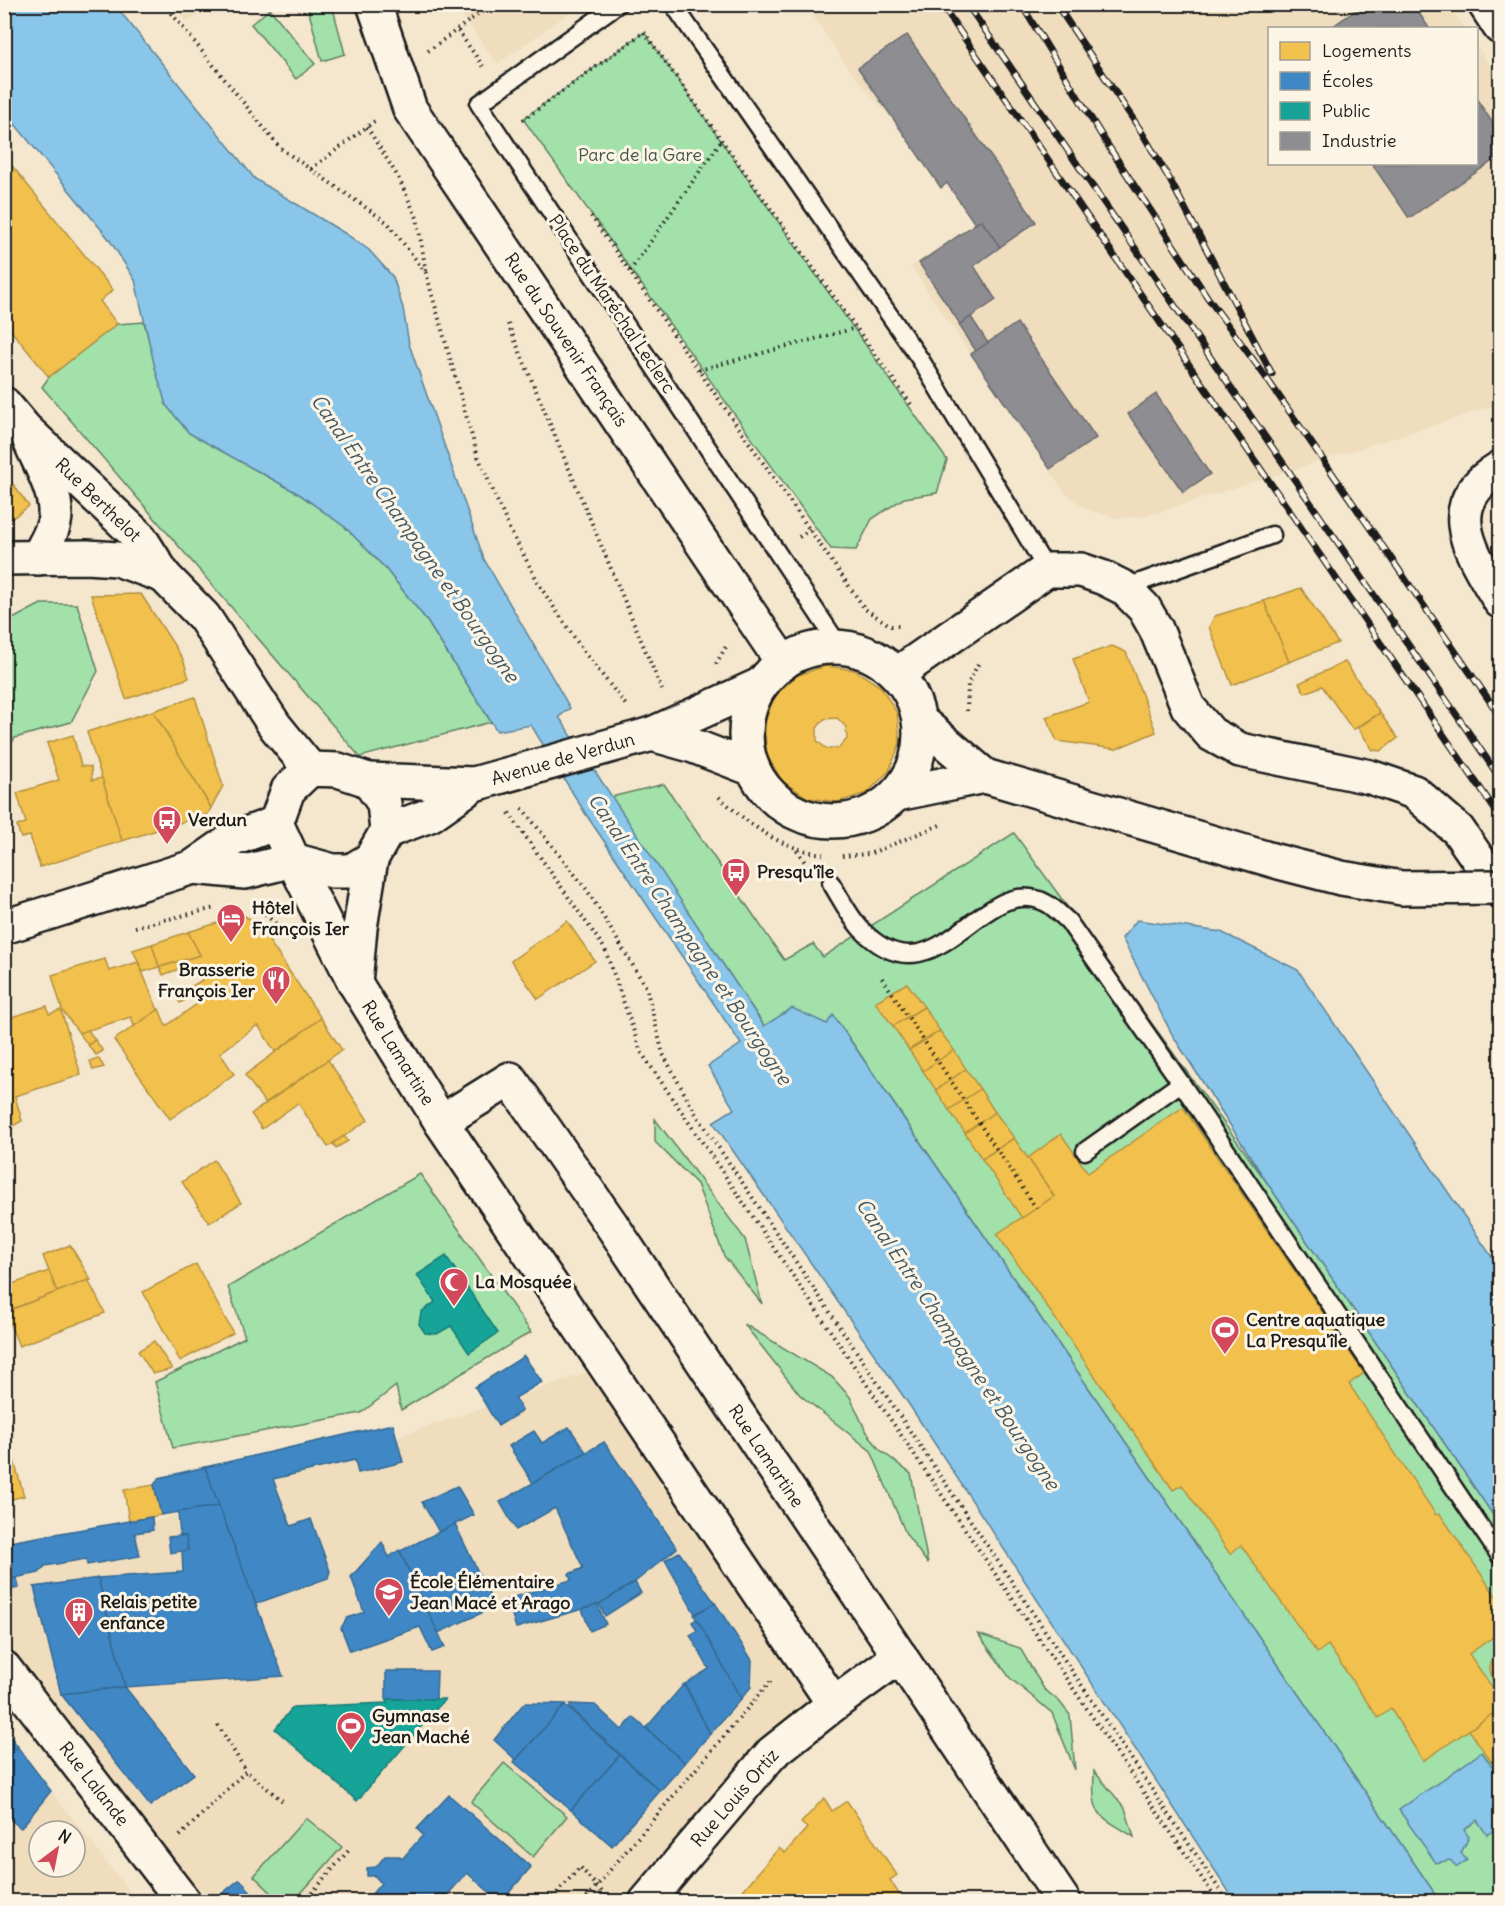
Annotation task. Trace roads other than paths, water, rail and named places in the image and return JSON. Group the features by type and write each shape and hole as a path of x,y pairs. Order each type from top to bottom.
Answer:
{"street":[{"name":"Rue du Souvenir Français","path":"374,4 410,109 772,673"},
{"path":"1485,4 1500,27"},
{"name":"Rue Berthelot","path":"4,404 25,429 140,538 164,576"},
{"name":"Rue Berthelot","path":"25,429 50,487 54,508 54,523 38,558"},
{"path":"1494,472 1470,496 1463,517 1469,549 1500,601"},
{"path":"4,558 87,556 117,559 164,576 204,617 276,726 310,769"},
{"path":"897,674 1047,570 1081,570 1104,578 1124,588 1144,608 1156,629 1188,707 1211,734 1240,750 1370,777 1414,792 1437,808 1458,830 1500,891"},
{"path":"840,647 863,652 897,674 912,696 920,721 921,737 914,768 897,794 865,816 847,820 819,820 792,812 764,787 753,769 747,752 747,716 772,673 803,652 818,648 840,647"},
{"name":"Avenue de Verdun","path":"474,784 640,738 772,673"},
{"path":"920,721 985,776 1341,878 1402,888 1500,886"},
{"name":"Avenue de Verdun","path":"640,738 691,745 753,769"},
{"path":"293,860 276,823 288,790 310,769 338,770 368,780 474,784"},
{"path":"897,794 985,776"},
{"path":"356,983 360,928 371,860 387,831 384,804 368,780"},
{"path":"387,831 430,815 474,784"},
{"path":"4,927 193,867 233,839 276,823"},
{"path":"193,867 245,872 293,860 326,870 351,871 371,860"},
{"name":"Rue Lamartine","path":"293,860 356,983 441,1122 834,1704"},
{"name":"Rue Lamartine","path":"441,1122 510,1080 611,1224 1065,1902"},
{"name":"Rue Louis Ortiz","path":"646,1902 772,1753 900,1656"},
{"name":"Rue Lalande","path":"4,1668 184,1902"}],"lane":[{"name":"Place du Maréchal Leclerc","path":"618,4 479,104 840,647"},
{"path":"673,4 920,359 1047,570"},
{"path":"1124,588 1272,535"},
{"path":"831,882 860,928 880,945 906,955 931,951 1000,903 1022,898 1045,902 1068,921 1181,1083 1500,1556"},
{"path":"1085,1152 1181,1083"}],"water":[{"name":"Canal Entre Champagne et Bourgogne","path":"4,5 115,5 255,179 369,250 393,277 403,308 409,344 484,559 570,708 559,717 764,1026 792,1008 827,1024 833,1015 1440,1901 1235,1901 908,1403 713,1122 734,1109 708,1066 741,1044 585,813 531,725 497,731 425,618 385,568 345,527 299,494 189,433 166,405 135,280 109,239 5,112"},
{"path":"1137,920 1221,932 1298,970 1500,1269 1500,1525 1268,1184 1173,1036 1122,938"},
{"path":"1482,1752 1500,1778 1500,1825 1487,1835 1477,1820 1464,1830 1469,1837 1461,1853 1467,1860 1457,1867 1450,1860 1436,1863 1399,1810"}],"railway":[{"path":"941,4 1500,817"},
{"path":"967,4 1500,778"},
{"path":"1021,4 1105,141 1208,298 1265,376 1500,716"},
{"path":"1056,4 1141,131 1170,180 1272,374"}],"place":[{"name":"Verdun","path":"167,846"},
{"name":"Presqu'île","path":"736,898"},
{"name":"Hôtel François Ier","path":"231,944"},
{"name":"Brasserie François Ier","path":"276,1006"},
{"name":"La Mosquée","path":"454,1308"},
{"name":"Centre aquatique La Presqu'île","path":"1225,1356"},
{"name":"École Élémentaire Jean Macé et Arago","path":"389,1618"},
{"name":"Relais petite enfance","path":"79,1638"},
{"name":"Gymnase Jean Maché","path":"351,1752"}],"park label":[{"name":"Parc de la Gare","path":"640,155"}]}
